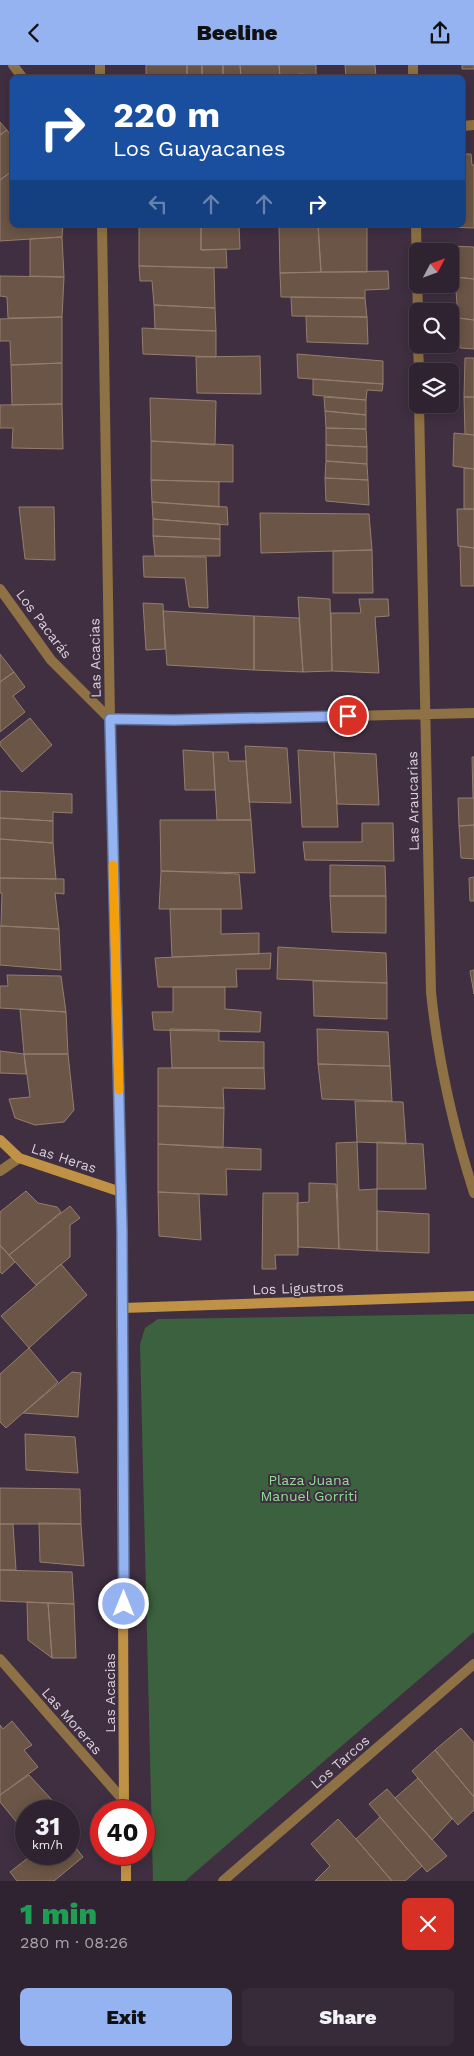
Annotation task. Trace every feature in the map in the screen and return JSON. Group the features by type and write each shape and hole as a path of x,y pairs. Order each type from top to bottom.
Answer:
{"street":[{"name":"Las Acacias","path":"102,227 110,719 123,1308 124,1800"},
{"path":"416,227 418,303"},
{"name":"Las Araucarias","path":"419,413 432,1002 436,1041 446,1090 474,1193"},
{"name":"Los Pacarás","path":"0,589 51,660 110,719"},
{"path":"110,719 174,720 474,713"},
{"path":"0,1140 18,1158"},
{"name":"Las Heras","path":"0,1171 18,1158 121,1192"},
{"name":"Los Ligustros","path":"123,1308 474,1296"},
{"name":"Las Moreras","path":"0,1659 119,1800"},
{"name":"Los Tarcos","path":"223,1881 474,1664"},
{"path":"126,1865 126,1881"}],"green space":[{"name":"Plaza Juana Manuel Gorriti","path":"474,1314 474,1632 185,1881 153,1881 153,1865 155,1865 155,1800 151,1800 140,1344 145,1328 158,1319"}],"building":[{"path":"146,65 187,65 187,75 146,75"},
{"path":"187,65 202,65 202,75 187,75"},
{"path":"202,65 223,65 223,75 202,75"},
{"path":"223,65 240,65 241,75 223,75"},
{"path":"240,65 279,65 280,75 241,75"},
{"path":"279,65 316,65 316,75 280,75"},
{"path":"345,65 375,65 376,75 346,75"},
{"path":"462,65 474,65 474,69 462,69"},
{"path":"0,122 7,130 0,135"},
{"path":"7,130 10,135 10,172 0,180 0,135"},
{"path":"465,154 471,154 472,165 474,165 474,228 448,227 465,227"},
{"path":"10,172 10,227 63,227 62,237 0,241 0,180"},
{"path":"139,227 201,227 201,250 226,249 227,268 139,266"},
{"path":"201,227 239,227 240,249 201,250"},
{"path":"279,227 318,227 321,272 280,273"},
{"path":"318,227 367,227 367,272 321,272"},
{"path":"62,237 64,277 30,276 30,239"},
{"path":"459,246 474,247 474,279 459,277"},
{"path":"139,266 214,268 215,308 154,305 152,281 140,281"},
{"path":"388,271 389,289 365,290 365,298 281,297 280,273"},
{"path":"0,276 64,277 62,317 8,318 7,297 0,296"},
{"path":"459,277 474,279 474,320 459,318 459,303 457,303 456,293 459,293"},
{"path":"291,297 365,298 367,317 292,316"},
{"path":"154,305 215,308 216,331 155,329"},
{"path":"306,316 367,317 368,344 307,342"},
{"path":"62,317 62,363 11,365 10,341 0,341 0,319"},
{"path":"459,318 474,320 474,349 460,348"},
{"path":"142,328 216,331 216,357 143,354"},
{"path":"297,354 383,361 383,384 298,378"},
{"path":"260,356 261,394 197,393 196,357"},
{"path":"465,358 474,358 474,397 464,397"},
{"path":"62,363 62,404 12,405 11,365"},
{"path":"313,379 383,384 382,391 367,390 366,400 313,395"},
{"path":"324,397 366,400 366,415 325,411"},
{"path":"464,397 474,397 474,435 465,434"},
{"path":"150,398 216,401 215,445 151,441"},
{"path":"62,404 63,449 12,448 13,428 0,428 0,405"},
{"path":"325,411 366,415 366,429 326,428"},
{"path":"326,428 366,429 367,447 326,445"},
{"path":"454,433 474,435 474,469 453,466"},
{"path":"151,441 233,445 233,482 151,480"},
{"path":"326,445 367,447 367,464 326,461"},
{"path":"326,461 367,464 368,480 325,478"},
{"path":"464,468 474,469 474,509 464,509"},
{"path":"325,478 368,480 369,505 326,501"},
{"path":"151,480 219,482 219,507 152,502"},
{"path":"152,502 227,507 228,525 153,519"},
{"path":"19,507 54,507 55,560 25,559"},
{"path":"457,509 474,509 474,548 458,546"},
{"path":"260,513 369,514 372,550 261,553"},
{"path":"153,519 220,524 220,539 153,536"},
{"path":"153,536 220,539 220,556 155,556"},
{"path":"460,546 474,548 474,586 461,586"},
{"path":"372,550 373,593 333,593 333,551"},
{"path":"143,556 206,557 208,608 189,607 185,578 144,577"},
{"path":"298,597 330,599 332,671 303,672"},
{"path":"359,599 388,599 389,616 375,617 379,673 332,671 331,613 361,613"},
{"path":"143,603 163,604 165,649 146,650"},
{"path":"163,611 254,616 254,670 167,665"},
{"path":"254,616 299,618 303,672 254,670"},
{"path":"0,654 14,672 0,682"},
{"path":"14,672 25,687 13,696 25,712 0,732 0,682"},
{"path":"30,718 52,745 22,772 0,745 0,742"},
{"path":"245,746 287,748 291,803 249,802"},
{"path":"183,750 213,752 215,790 185,790"},
{"path":"298,750 334,752 338,827 302,827"},
{"path":"213,752 228,752 229,761 246,761 251,820 217,820"},
{"path":"334,752 376,754 379,805 337,804"},
{"path":"472,757 474,757 474,798 473,798"},
{"path":"0,791 72,794 72,813 53,812 53,821 0,818"},
{"path":"458,798 474,798 474,825 459,826"},
{"path":"0,818 53,821 53,843 0,839"},
{"path":"160,820 251,820 255,873 161,871"},
{"path":"362,823 393,823 394,861 305,860 303,842 362,842"},
{"path":"474,825 474,859 461,858 459,826"},
{"path":"0,839 53,843 56,879 0,878"},
{"path":"330,865 385,866 386,896 330,896"},
{"path":"161,871 239,874 242,909 159,909"},
{"path":"474,877 474,901 470,901 469,878"},
{"path":"0,878 64,879 64,894 55,893 59,929 1,926 2,893 0,893"},
{"path":"330,896 386,896 386,933 332,932"},
{"path":"170,909 221,909 221,934 259,933 259,954 172,957"},
{"path":"0,926 59,929 61,970 0,965"},
{"path":"278,947 386,953 387,983 277,979"},
{"path":"271,953 270,969 236,969 237,987 158,987 155,958"},
{"path":"474,970 474,994 470,971"},
{"path":"7,975 61,976 66,1012 0,1008 0,986 8,986"},
{"path":"313,981 387,983 387,1019 314,1016"},
{"path":"173,987 225,987 225,1009 261,1012 260,1032 154,1030 152,1012 173,1012"},
{"path":"20,1009 66,1012 68,1054 24,1054"},
{"path":"170,1029 219,1030 219,1041 264,1042 264,1068 172,1068"},
{"path":"317,1029 388,1032 390,1066 318,1064"},
{"path":"0,1051 24,1054 26,1074 0,1073"},
{"path":"24,1054 68,1054 74,1110 64,1122 35,1125 15,1118 9,1099 30,1097"},
{"path":"318,1064 390,1066 392,1101 322,1099"},
{"path":"158,1068 264,1068 265,1089 223,1088 224,1108 158,1106"},
{"path":"355,1101 403,1102 406,1144 357,1142"},
{"path":"158,1106 224,1108 223,1148 158,1144"},
{"path":"357,1142 359,1190 377,1189 377,1251 339,1249 336,1143"},
{"path":"377,1142 423,1144 426,1189 377,1189"},
{"path":"158,1144 261,1149 261,1170 226,1169 227,1195 158,1192"},
{"path":"309,1183 336,1184 339,1249 298,1247 297,1203 309,1202"},
{"path":"26,1191 38,1203 57,1207 61,1212 9,1255 0,1245 0,1212"},
{"path":"158,1192 199,1194 201,1240 159,1236"},
{"path":"263,1193 298,1193 298,1255 275,1255 276,1269 262,1269"},
{"path":"70,1206 80,1218 70,1225 70,1257 36,1285 9,1255"},
{"path":"377,1211 429,1214 429,1253 377,1251"},
{"path":"0,1245 15,1262 2,1274 0,1272"},
{"path":"61,1264 87,1295 29,1348 1,1316"},
{"path":"29,1348 58,1382 6,1428 0,1422 0,1374"},
{"path":"72,1372 81,1373 78,1417 23,1413"},
{"path":"25,1434 75,1437 78,1473 26,1470"},
{"path":"0,1488 80,1489 81,1524 0,1524"},
{"path":"39,1523 81,1524 84,1566 40,1562"},
{"path":"0,1524 13,1524 16,1570 0,1570"},
{"path":"0,1570 72,1572 74,1604 0,1601"},
{"path":"27,1602 48,1603 52,1658 28,1640"},
{"path":"48,1603 74,1604 76,1658 52,1658"},
{"path":"12,1721 32,1745 24,1750 38,1767 0,1795 0,1725 3,1729"},
{"path":"461,1728 474,1743 474,1797 435,1750"},
{"path":"435,1750 474,1797 474,1810 458,1825 412,1771"},
{"path":"29,1775 52,1800 15,1800 15,1820 0,1802 0,1795"},
{"path":"418,1778 452,1819 432,1840 395,1798"},
{"path":"387,1789 447,1856 427,1872 369,1804"},
{"path":"380,1817 422,1866 405,1881 392,1881 356,1839"},
{"path":"338,1819 392,1881 315,1881 330,1866 311,1844"},
{"path":"19,1865 73,1865 54,1881 17,1881 10,1872"}],"slow traffic":[{"path":"113,865 119,1090"}],"route":[{"path":"124,1604 122,1231 110,719 174,720 348,716"}]}
